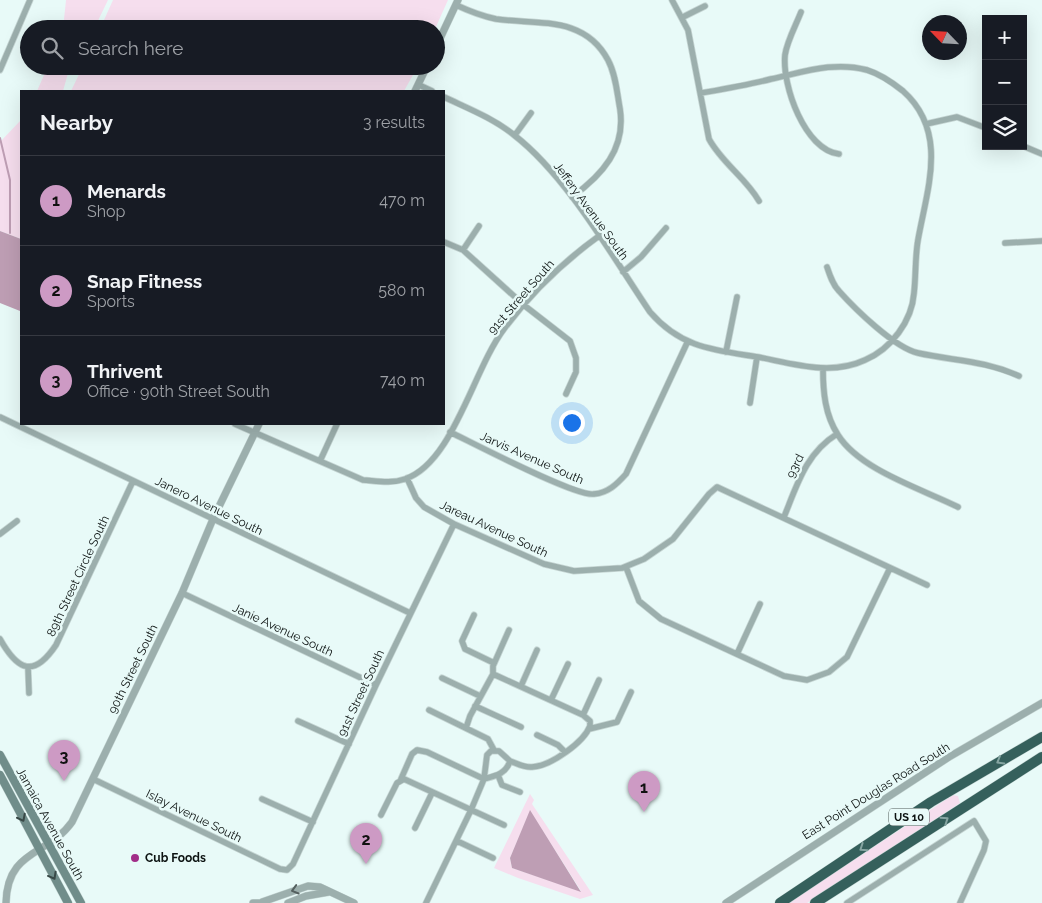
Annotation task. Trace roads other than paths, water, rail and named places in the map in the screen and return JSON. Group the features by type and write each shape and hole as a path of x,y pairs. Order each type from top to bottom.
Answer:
{"highway":[{"name":"US 10","path":"780,903 931,802 1042,737"},
{"name":"US 10","path":"815,903 1042,757"}],"main road":[{"name":"Jamaica Avenue South","path":"0,755 81,903"},
{"name":"Jamaica Avenue South","path":"0,775 68,903"}],"street":[{"path":"21,20 30,0"},
{"path":"672,0 683,17 694,51 709,139 717,153 754,192 759,201"},
{"path":"445,28 457,2 474,13 496,19 554,22 567,26 584,35 597,46 608,61 615,81 620,114 620,138 615,151 599,175 572,197"},
{"path":"683,17 705,6"},
{"path":"801,12 786,47 785,64 795,108 802,124 822,147 830,153 839,154"},
{"path":"0,70 20,23"},
{"name":"Jeffery Avenue South","path":"445,97 487,118 515,135 548,167 572,197 661,325 687,343 726,352 823,369 849,366 878,353 892,340 908,315 914,295 917,243 932,166 932,150 926,124 911,99 887,79 870,71 854,67 830,66 808,69 787,76 701,93"},
{"path":"417,88 423,75"},
{"path":"515,135 532,113"},
{"path":"926,124 957,117 982,126"},
{"path":"1027,148 1042,154"},
{"path":"463,250 479,226"},
{"name":"Jeffery Avenue South","path":"623,272 641,258 666,228"},
{"name":"91st Street South","path":"407,478 432,461 450,432 488,354 504,329 568,259 599,236"},
{"path":"1005,243 1042,241"},
{"path":"445,242 463,250 525,306 562,333 572,345 576,358 576,372 566,394"},
{"path":"827,268 839,291 892,340 916,353 983,363 1019,376"},
{"path":"726,352 737,297"},
{"name":"Jarvis Avenue South","path":"450,432 560,484 594,494 608,490 626,474 687,343"},
{"path":"750,403 757,357"},
{"path":"823,369 825,402 837,434 860,458 958,507"},
{"name":"Janero Avenue South","path":"0,417 410,614"},
{"path":"237,425 363,480 385,482 407,478"},
{"name":"90th Street South","path":"6,903 7,888 13,872 23,860 62,834 72,822 182,593 258,425"},
{"path":"320,461 338,425"},
{"name":"93rd","path":"784,517 810,457 823,443 837,434"},
{"name":"Jareau Avenue South","path":"407,478 416,498 424,507 454,524 558,568 574,571 606,571 626,567 644,559 673,539 709,494 717,487 927,585"},
{"name":"89th Street Circle South","path":"28,667 36,666 46,660 56,645 133,481"},
{"path":"0,534 17,521"},
{"name":"91st Street South","path":"287,870 293,864 376,684 454,524"},
{"path":"626,567 634,591 643,605 662,619 784,676 807,680 830,672 847,657 890,568"},
{"name":"Janie Avenue South","path":"182,593 376,684"},
{"path":"736,654 760,604"},
{"path":"474,616 462,641 465,650 494,663"},
{"path":"466,728 480,696 493,674 494,663 508,630"},
{"path":"0,639 15,662 28,667 29,693"},
{"path":"520,686 537,650"},
{"path":"551,700 568,664"},
{"path":"429,710 488,739 494,750 506,755 510,761 531,767 546,763 582,740 589,729 590,721 583,715 493,674"},
{"path":"442,678 480,696"},
{"path":"583,715 599,680"},
{"path":"589,729 617,722 632,692"},
{"name":"East Point Douglas Road South","path":"726,903 949,757 1042,703"},
{"path":"475,706 521,727"},
{"path":"298,721 348,744"},
{"path":"537,735 558,745 565,752"},
{"path":"382,815 412,754 417,750 427,752 484,779 505,771 510,761"},
{"path":"426,903 457,841 484,779 487,755 494,750"},
{"path":"498,775 502,785 520,792"},
{"name":"Islay Avenue South","path":"93,779 280,869 287,870"},
{"path":"401,779 504,826"},
{"path":"415,828 432,793"},
{"path":"262,799 313,822"},
{"path":"847,903 974,821 986,841 984,850 960,903"},
{"path":"457,841 493,858"},
{"path":"253,903 263,903 308,886 320,886 354,903"},
{"path":"288,903 306,896 329,892"}],"waterway":[{"path":"0,138 10,180 10,233"}],"place":[{"name":"Thrivent","path":"64,781"},
{"name":"Menards","path":"644,812"},
{"name":"Cub Foods","path":"135,858"},
{"name":"Snap Fitness","path":"366,864"}]}
